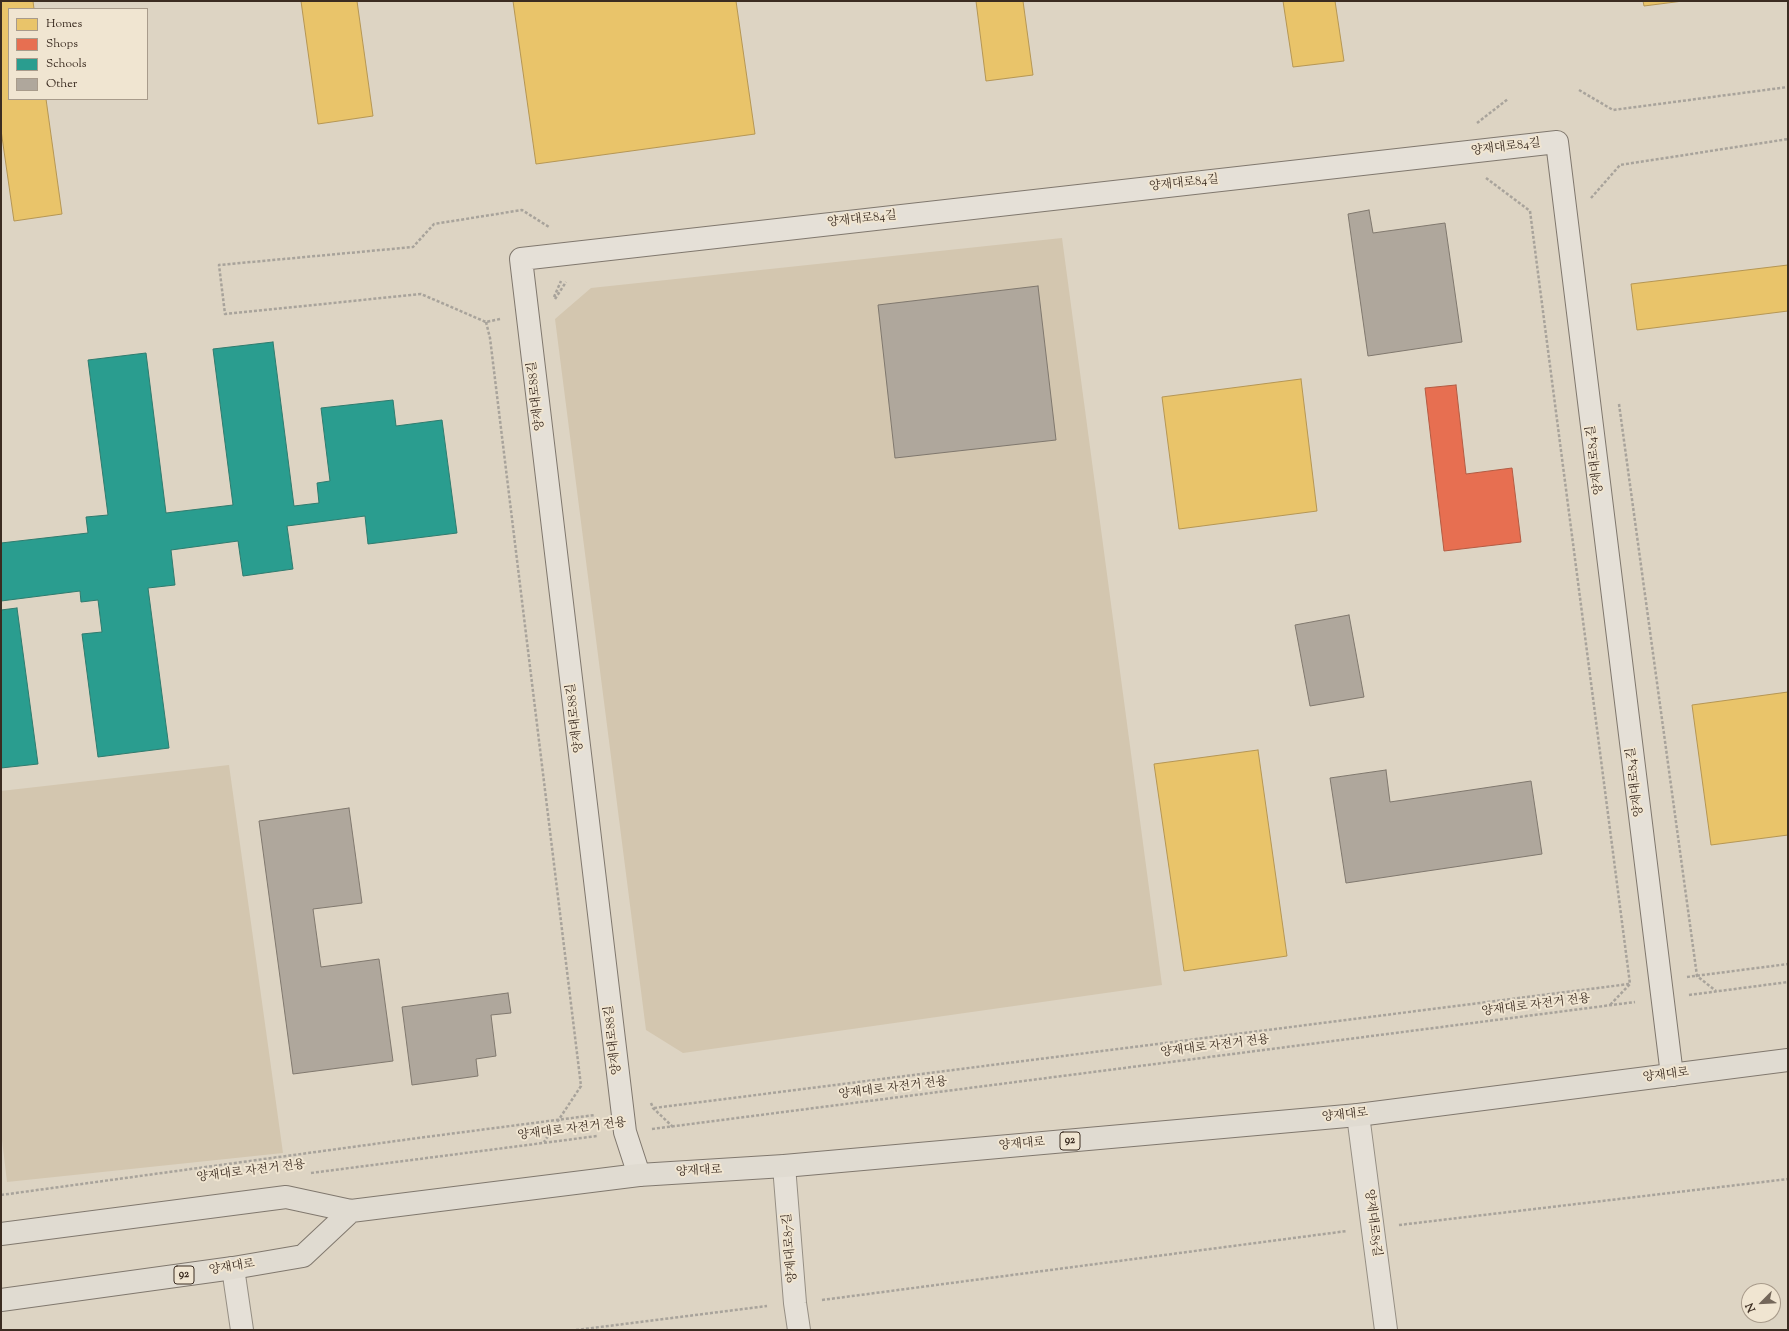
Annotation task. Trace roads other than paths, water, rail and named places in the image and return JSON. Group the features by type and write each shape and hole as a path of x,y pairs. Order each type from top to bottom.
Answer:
{"main road":[{"name":"양재대로","path":"1,1234 286,1197 351,1211 639,1175 784,1166 1358,1115 1788,1060"},
{"name":"양재대로","path":"1,1300 233,1268 304,1256 351,1211"}],"street":[{"name":"양재대로84길","path":"521,259 1557,142 1672,1075"},
{"name":"양재대로88길","path":"521,259 624,1122 639,1175"},
{"name":"양재대로85길","path":"1358,1115 1386,1330"},
{"name":"양재대로87길","path":"784,1166 795,1303 799,1330"},
{"path":"233,1268 242,1330"}]}
